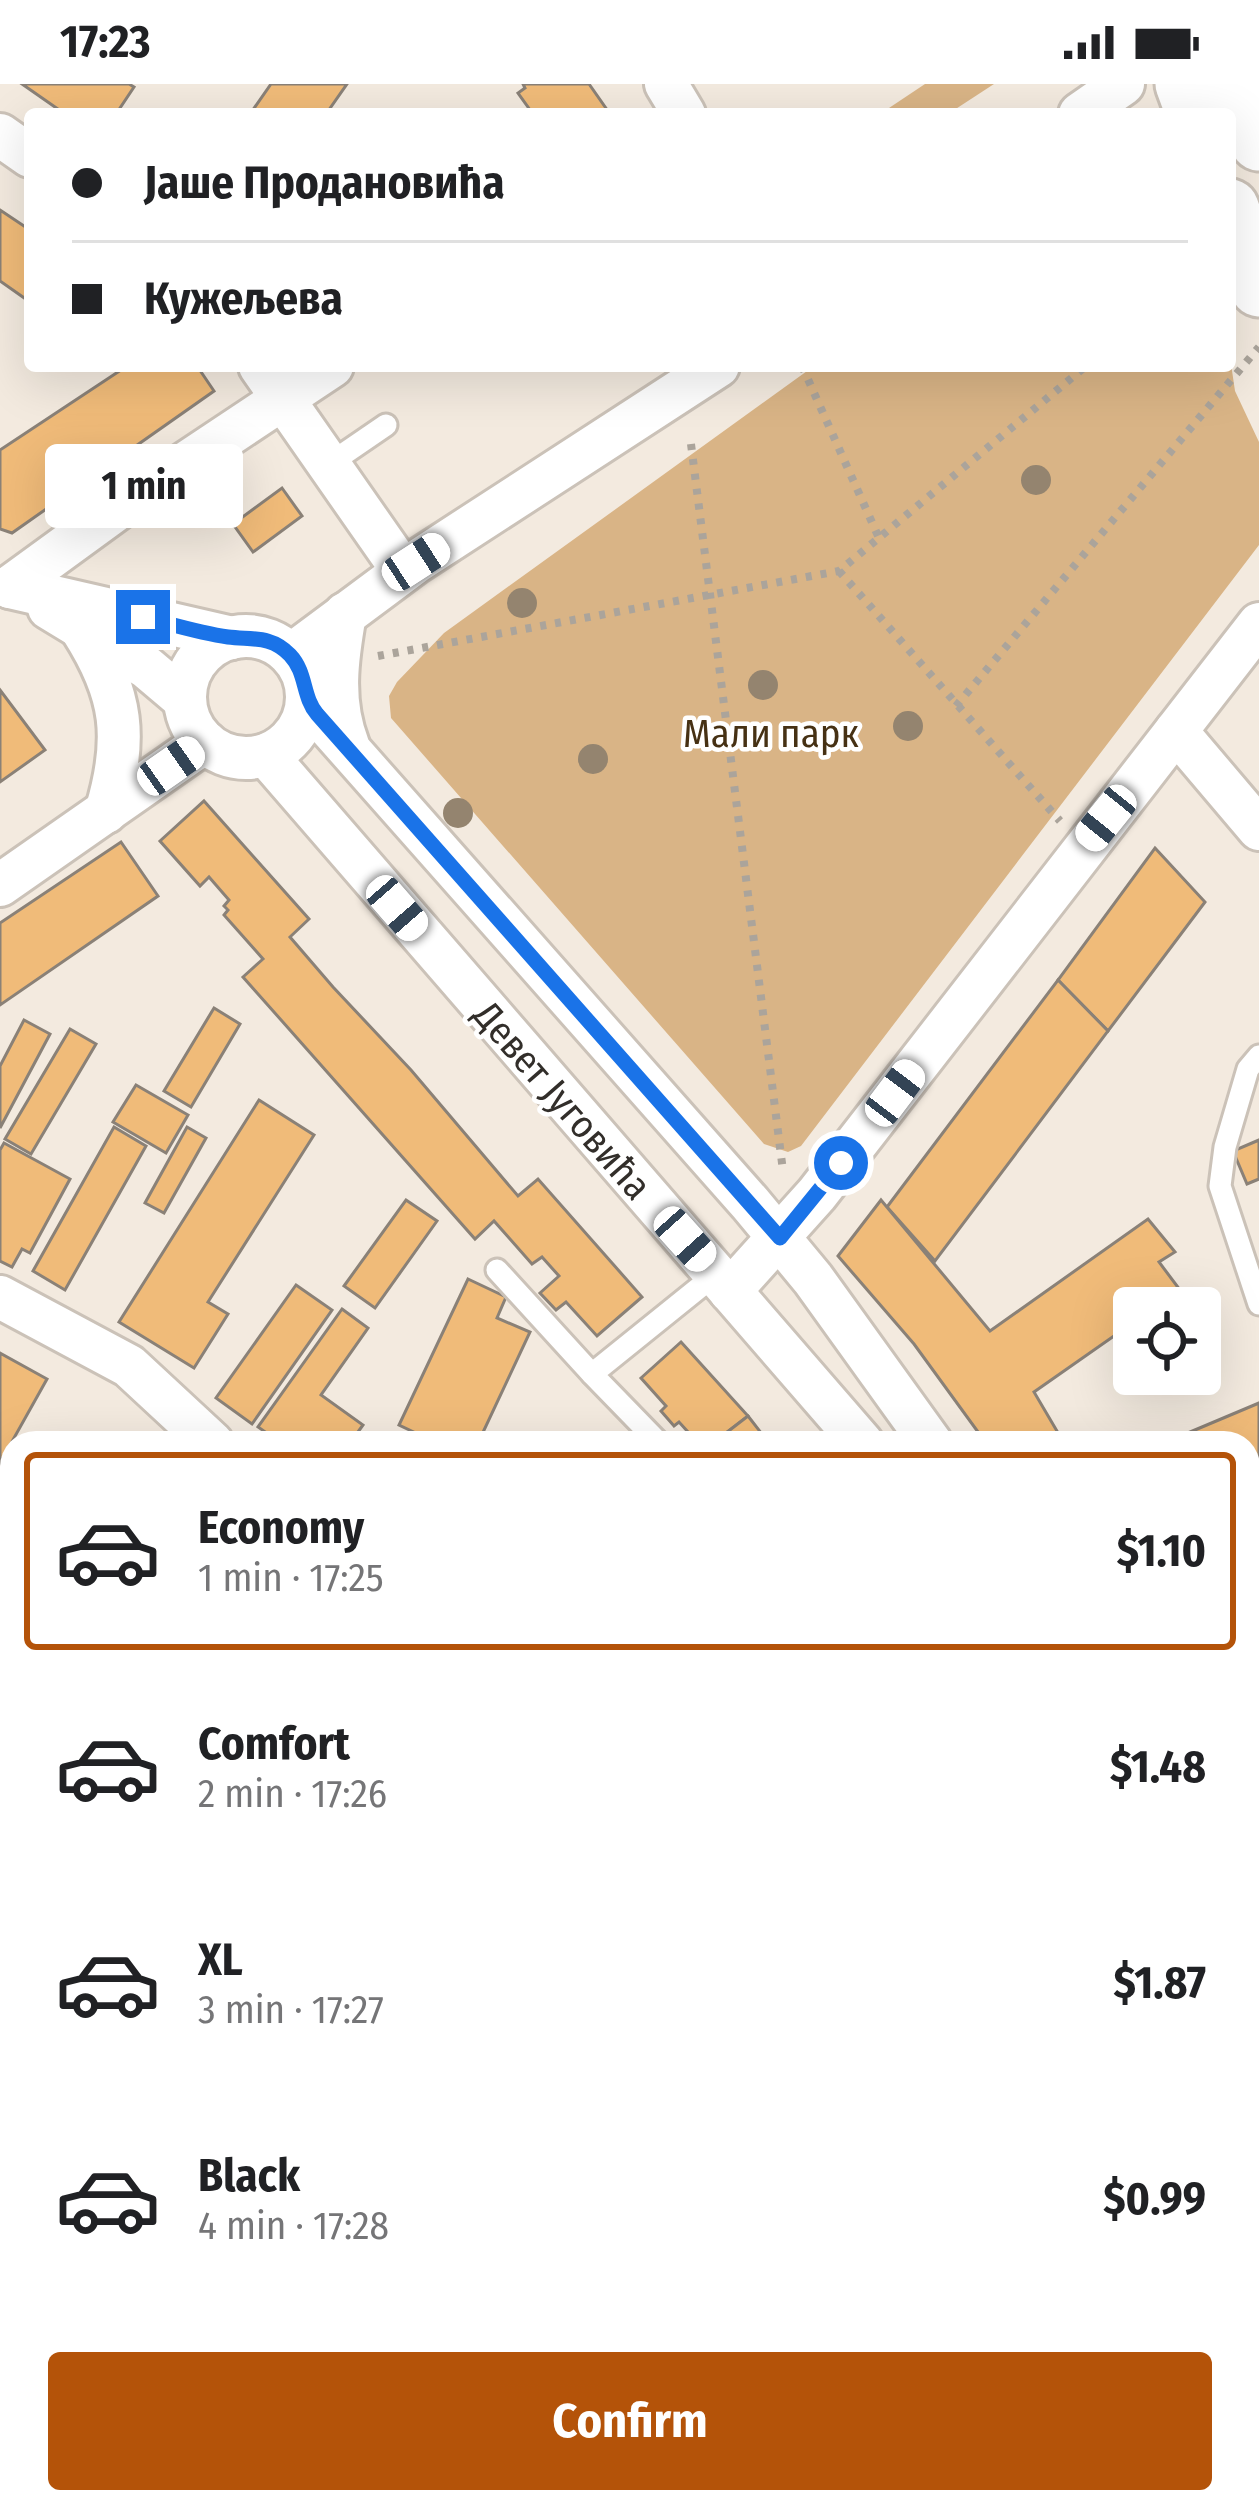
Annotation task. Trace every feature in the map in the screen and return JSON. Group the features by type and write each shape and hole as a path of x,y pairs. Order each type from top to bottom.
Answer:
{"main road":[{"path":"1240,84 1259,142"},
{"path":"1236,225 1259,288"}],"street":[{"path":"1089,108 1124,84"},
{"path":"5,585 117,509 272,383 311,372"},
{"path":"291,655 403,571 704,372"},
{"path":"272,383 403,571"},
{"path":"5,585 146,667 185,700"},
{"path":"5,585 232,638 263,638 291,655 301,669 307,702 294,735 266,755 233,757 205,742 195,730 185,700 187,683 203,654 232,638"},
{"path":"345,614 337,698 340,725 353,757"},
{"path":"78,624 115,696 119,769 106,812"},
{"path":"723,1282 780,1238 1259,624"},
{"name":"Девет Југовића","path":"307,702 780,1238 923,1431"},
{"path":"1176,731 1259,830"},
{"path":"0,885 205,742"},
{"name":"Девет Југовића","path":"266,755 852,1431"},
{"path":"0,1297 129,1366 199,1431"}],"lane":[{"path":"328,464 386,425"},
{"path":"1259,1056 1248,1069 1225,1148 1220,1186 1259,1304"},
{"path":"496,1270 647,1431"},
{"path":"592,1374 723,1282"}],"path":[{"path":"956,706 1259,347"},
{"path":"805,372 879,538"},
{"path":"376,657 839,571 1079,372"},
{"path":"691,444 783,1172"},
{"path":"839,571 1060,821"}],"green space":[{"path":"925,84 994,84 957,108 889,108"},
{"name":"Мали парк","path":"806,372 1232,372 1235,391 1259,442 1259,545 801,1146 788,1152 764,1144 391,718 389,696 397,682 444,633"}],"building":[{"path":"22,84 134,87 120,108 56,108"},
{"path":"271,84 347,84 330,108 254,108"},
{"path":"523,84 589,84 606,108 529,108 518,93 525,88"},
{"path":"0,210 24,226 24,298 0,281"},
{"path":"118,372 201,372 214,391 12,533 0,529 0,450"},
{"path":"282,488 302,516 253,552 233,524"},
{"path":"0,690 45,750 0,782"},
{"path":"204,801 309,919 290,937 333,987 518,1196 538,1179 642,1297 597,1336 566,1302 556,1310 540,1293 559,1276 542,1257 532,1264 494,1221 475,1239 243,977 263,959 224,915 229,900 209,877 200,886 160,841"},
{"path":"121,842 158,896 0,1005 0,923"},
{"path":"1155,848 1205,902 1108,1031 1058,980"},
{"path":"1058,980 1108,1031 935,1261 887,1207"},
{"path":"214,1008 240,1024 191,1107 164,1091"},
{"path":"24,1020 50,1034 0,1128 0,1066"},
{"path":"70,1029 96,1044 31,1154 5,1139"},
{"path":"136,1085 188,1115 166,1153 113,1122"},
{"path":"259,1100 314,1135 208,1302 228,1314 194,1368 119,1322"},
{"path":"114,1127 146,1146 65,1290 33,1271"},
{"path":"187,1127 206,1138 164,1213 145,1203"},
{"path":"1259,1140 1259,1179 1247,1184 1233,1151"},
{"path":"4,1143 70,1179 30,1253 22,1249 12,1267 0,1261 0,1150"},
{"path":"406,1200 437,1221 375,1308 344,1286"},
{"path":"881,1200 990,1331 1148,1219 1175,1252 1159,1262 1178,1287 1113,1287 1113,1337 1034,1392 1057,1431 977,1431 914,1344 838,1256"},
{"path":"468,1279 506,1297 497,1318 530,1332 484,1431 412,1431 399,1425"},
{"path":"296,1285 332,1310 252,1424 216,1398"},
{"path":"342,1309 368,1328 321,1395 363,1425 359,1431 264,1431 258,1427"},
{"path":"681,1342 748,1416 729,1431 687,1431 679,1422 674,1426 661,1411 666,1406 641,1378"},
{"path":"0,1353 47,1379 18,1431 0,1431"},
{"path":"1259,1403 1259,1431 1192,1431"},
{"path":"748,1416 760,1431 729,1431"}],"route":[{"path":"143,617 232,638 263,638 291,655 301,669 307,702 317,714 780,1238 841,1163"}]}
